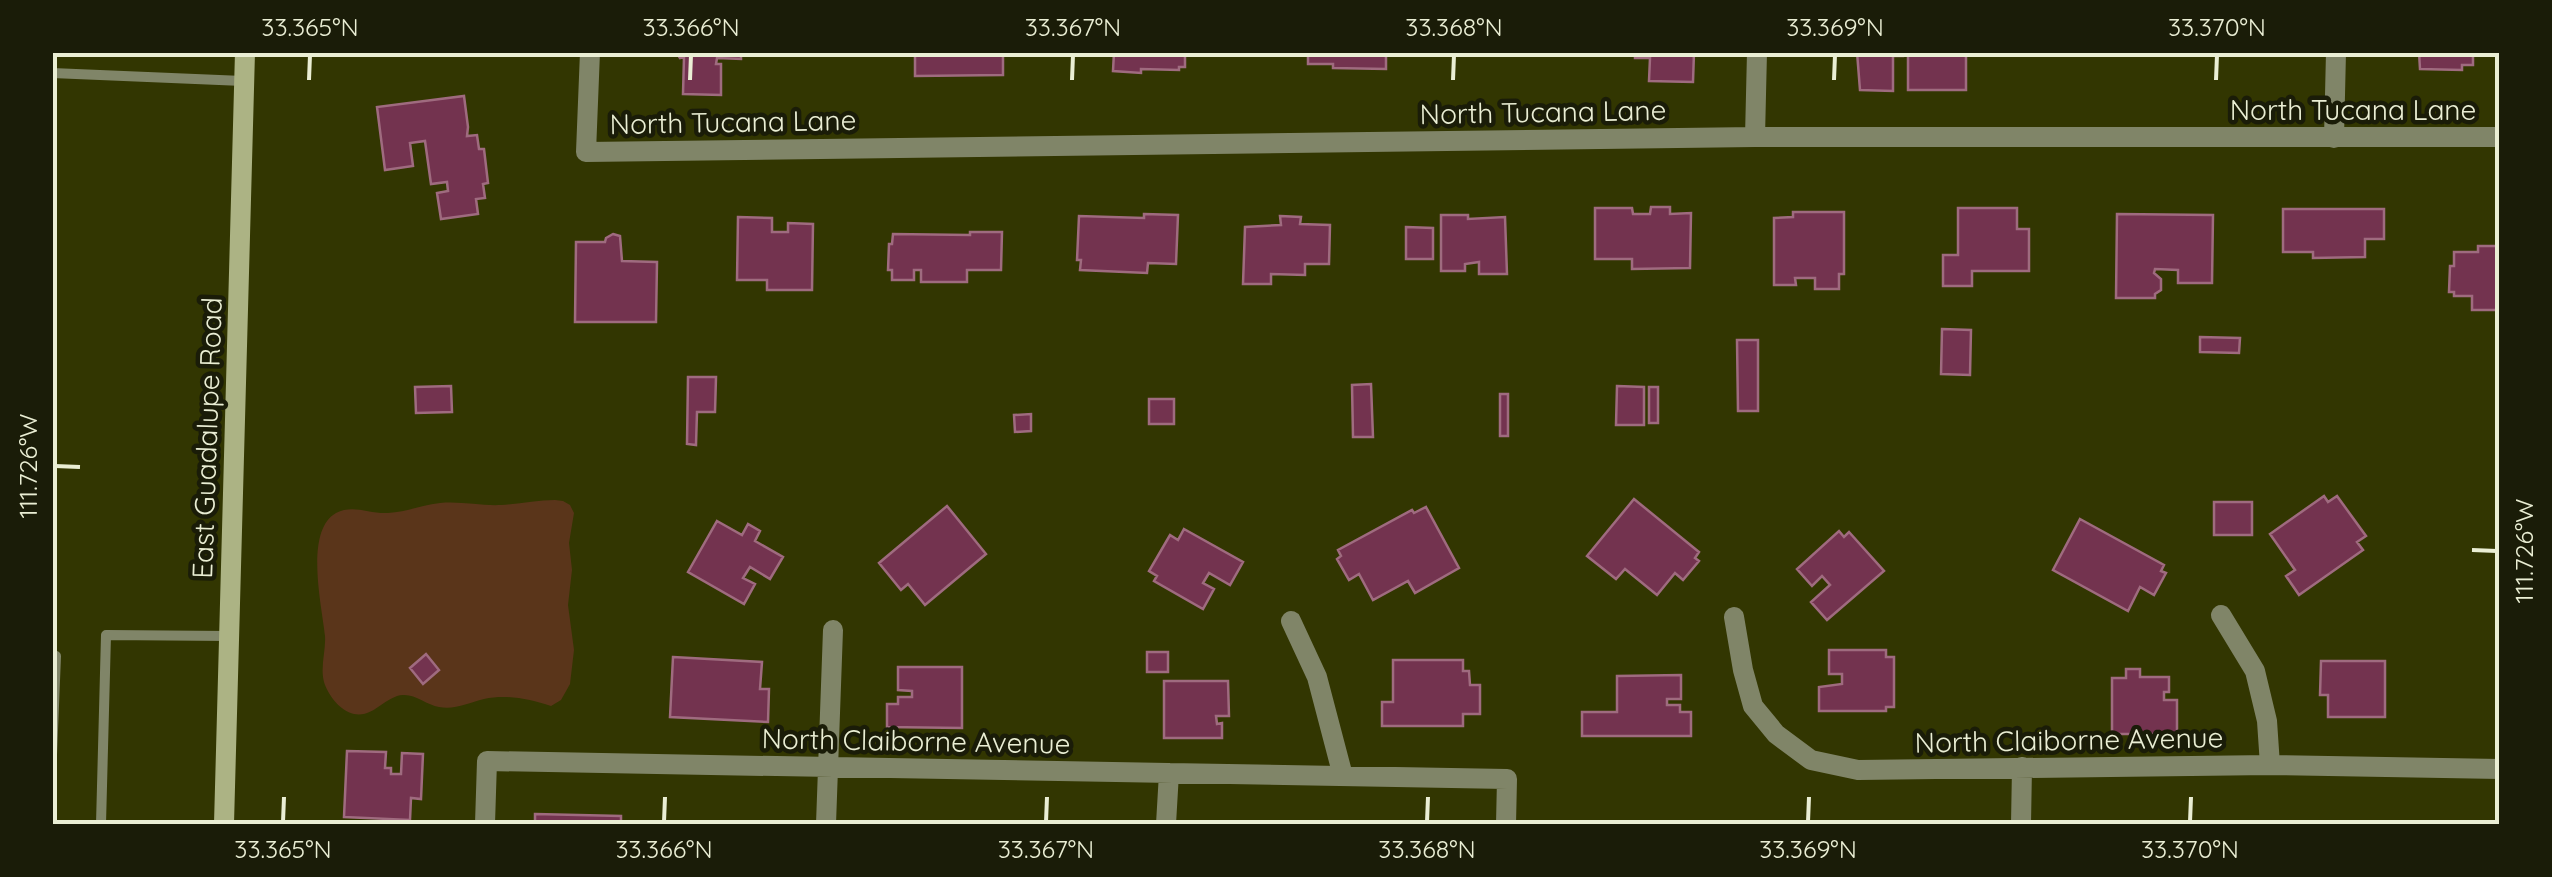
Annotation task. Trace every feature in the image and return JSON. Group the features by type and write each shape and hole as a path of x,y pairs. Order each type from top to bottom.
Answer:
{"main road":[{"name":"East Guadalupe Road","path":"224,824 245,52"}],"street":[{"name":"North Tucana Lane","path":"590,52 586,152 1754,137 2500,137"},
{"path":"1754,137 1757,52"},
{"path":"2334,138 2336,52"},
{"path":"2221,615 2254,671 2266,721 2270,765"},
{"name":"North Claiborne Avenue","path":"1734,617 1753,706 1776,734 1812,760 1858,770 2270,765 2500,769"},
{"path":"1292,621 1317,676 1343,776"},
{"path":"826,824 833,630"},
{"name":"North Claiborne Avenue","path":"486,824 487,760 1507,780 1506,824"},
{"path":"2021,824 2022,768"},
{"path":"1166,824 1170,773"}],"lane":[{"path":"52,73 244,81"},
{"path":"101,824 106,635 229,636"},
{"path":"52,656 56,656 52,756"}],"shaded area":[{"path":"555,500 570,505 574,513 569,543 572,570 568,605 574,650 570,684 561,700 551,706 501,697 445,708 403,695 361,714 344,710 335,702 323,676 325,636 317,570 320,536 326,522 349,509 381,513 440,503 501,505"}],"building":[{"path":"676,52 741,52 741,59 717,58 716,64 721,64 721,95 683,94 684,57"},
{"path":"915,52 1003,52 1003,75 915,76"},
{"path":"1114,52 1185,52 1185,67 1141,69 1141,73 1113,71"},
{"path":"1308,52 1386,52 1386,69 1308,64"},
{"path":"1635,52 1694,52 1693,82 1649,81 1650,58 1635,58"},
{"path":"1857,52 1903,52 1903,56 1893,56 1893,91 1860,90"},
{"path":"1908,52 1966,52 1966,90 1908,90"},
{"path":"2419,52 2473,52 2473,65 2462,65 2462,70 2420,69"},
{"path":"464,96 467,136 477,135 479,149 484,149 488,183 483,184 485,198 476,199 478,214 441,219 437,193 448,191 447,182 431,184 425,141 410,143 413,166 385,170 377,107"},
{"path":"1651,207 1670,207 1670,214 1691,213 1690,268 1632,269 1632,259 1595,259 1595,208 1632,208 1633,214 1650,214"},
{"path":"1958,208 2017,208 2017,229 2029,229 2029,271 1972,271 1972,286 1943,286 1943,255 1958,255"},
{"path":"2283,209 2384,209 2384,239 2365,239 2365,257 2313,258 2313,252 2283,252"},
{"path":"1793,212 1844,212 1844,274 1839,274 1839,289 1815,289 1815,278 1795,278 1796,285 1774,285 1774,218 1793,217"},
{"path":"1144,214 1178,215 1176,264 1148,263 1147,273 1080,270 1079,216 1144,218"},
{"path":"2117,214 2213,215 2212,283 2178,283 2178,270 2155,269 2161,279 2161,290 2155,298 2116,298"},
{"path":"1441,215 1468,215 1468,219 1505,217 1507,274 1479,274 1479,262 1465,264 1465,271 1441,271"},
{"path":"1280,216 1301,217 1300,224 1330,225 1329,264 1305,264 1305,275 1271,274 1271,284 1243,284 1245,227 1281,225"},
{"path":"738,217 772,218 772,232 788,232 788,223 813,224 812,290 767,290 767,280 737,280"},
{"path":"1406,227 1433,228 1433,259 1406,259"},
{"path":"1002,232 1001,270 967,270 967,282 921,282 921,270 914,270 914,280 892,280 892,270 888,270 893,234"},
{"path":"613,234 620,236 622,261 657,262 656,322 575,322 576,242 605,242"},
{"path":"2478,246 2500,246 2500,310 2472,310 2472,296 2454,296 2454,292 2449,292 2454,252 2478,252"},
{"path":"1942,329 1971,330 1970,375 1941,374"},
{"path":"2200,337 2240,338 2239,353 2200,352"},
{"path":"1737,340 1758,340 1758,411 1738,411"},
{"path":"688,377 716,377 715,412 697,412 696,445 687,444"},
{"path":"1371,384 1373,437 1353,437 1352,385"},
{"path":"451,386 452,412 416,413 415,387"},
{"path":"1617,386 1644,387 1644,425 1616,425"},
{"path":"1649,387 1658,387 1658,423 1649,423"},
{"path":"1500,394 1508,394 1508,436 1500,436"},
{"path":"1149,399 1174,399 1174,424 1149,424"},
{"path":"1031,414 1031,431 1015,432 1014,415"},
{"path":"2324,496 2328,502 2337,496 2366,536 2357,542 2363,550 2299,595 2286,576 2295,570 2270,534"},
{"path":"1634,499 1699,552 1695,558 1699,561 1683,580 1675,573 1657,595 1625,569 1616,579 1587,556"},
{"path":"2214,502 2252,502 2252,535 2214,535"},
{"path":"947,506 986,554 925,605 908,584 901,590 879,563"},
{"path":"1426,507 1459,568 1415,593 1408,581 1373,600 1359,574 1349,580 1337,559 1341,556 1338,550 1412,510 1414,513"},
{"path":"2080,519 2164,565 2161,571 2166,573 2154,595 2140,587 2128,611 2053,570"},
{"path":"717,521 742,535 748,524 760,531 755,541 783,557 770,579 750,567 743,578 755,584 744,604 688,572"},
{"path":"1184,529 1243,562 1230,585 1209,573 1203,583 1214,589 1203,609 1154,581 1157,576 1149,571 1170,535 1178,540"},
{"path":"1839,531 1844,537 1849,532 1884,571 1827,620 1811,602 1830,585 1822,576 1812,586 1797,569"},
{"path":"1829,650 1886,650 1886,657 1894,657 1894,707 1886,707 1886,711 1819,711 1819,687 1842,684 1842,674 1829,674"},
{"path":"1147,652 1168,652 1168,672 1147,672"},
{"path":"426,654 439,670 423,684 410,668"},
{"path":"673,657 762,662 760,689 769,689 768,722 670,717"},
{"path":"1393,660 1463,660 1470,685 1480,685 1480,714 1463,714 1463,726 1382,726 1382,702 1393,702"},
{"path":"2321,661 2385,661 2385,717 2328,717 2328,695 2320,695"},
{"path":"898,667 962,667 962,728 887,727 887,704 898,704 898,697 912,697 912,691 898,690"},
{"path":"2126,669 2140,669 2140,677 2169,677 2169,692 2164,692 2164,700 2177,700 2177,734 2112,734 2112,678 2126,678"},
{"path":"1681,675 1681,699 1667,699 1667,705 1680,705 1680,712 1691,712 1691,736 1582,736 1582,712 1617,712 1617,676"},
{"path":"1164,681 1228,681 1229,716 1216,716 1217,724 1222,723 1222,738 1164,738"},
{"path":"347,751 386,752 385,768 391,768 391,774 401,774 402,753 423,754 421,799 411,798 410,820 344,817"},
{"path":"535,814 621,816 621,824 535,824"}]}
